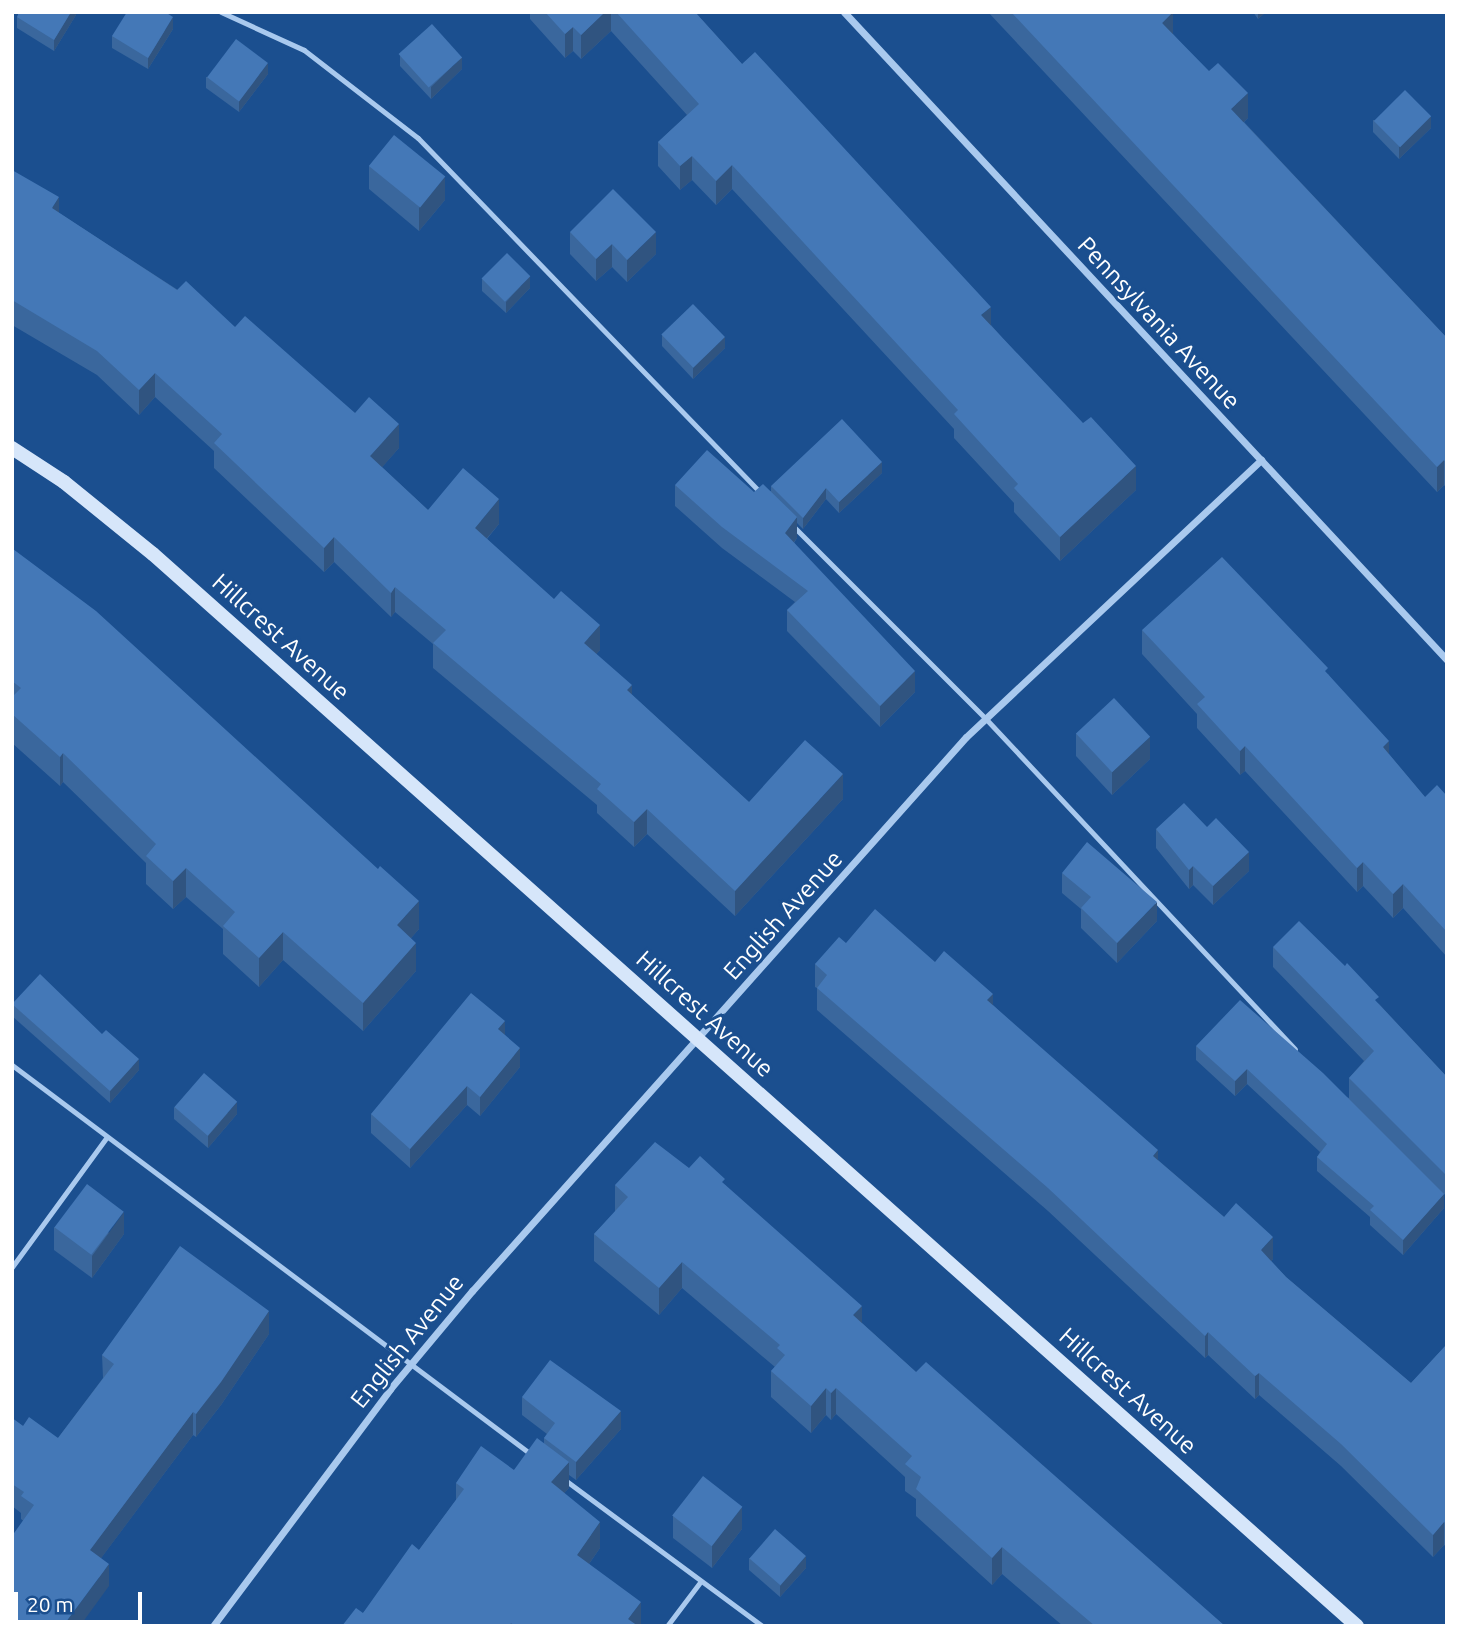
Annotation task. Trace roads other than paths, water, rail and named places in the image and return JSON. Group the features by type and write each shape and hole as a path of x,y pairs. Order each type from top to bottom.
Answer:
{"main road":[{"name":"Hillcrest Avenue","path":"12,448 64,482 153,554 1357,1626"}],"street":[{"name":"Pennsylvania Avenue","path":"844,12 1447,660"},
{"name":"English Avenue","path":"214,1626 412,1363 986,719 1261,460"}],"lane":[{"path":"222,12 304,50 418,138 764,496"},
{"path":"783,516 986,719 1302,1056"},
{"path":"12,1065 537,1459"},
{"path":"12,1267 106,1138"},
{"path":"559,1475 762,1626"},
{"path":"667,1626 701,1581"}]}
